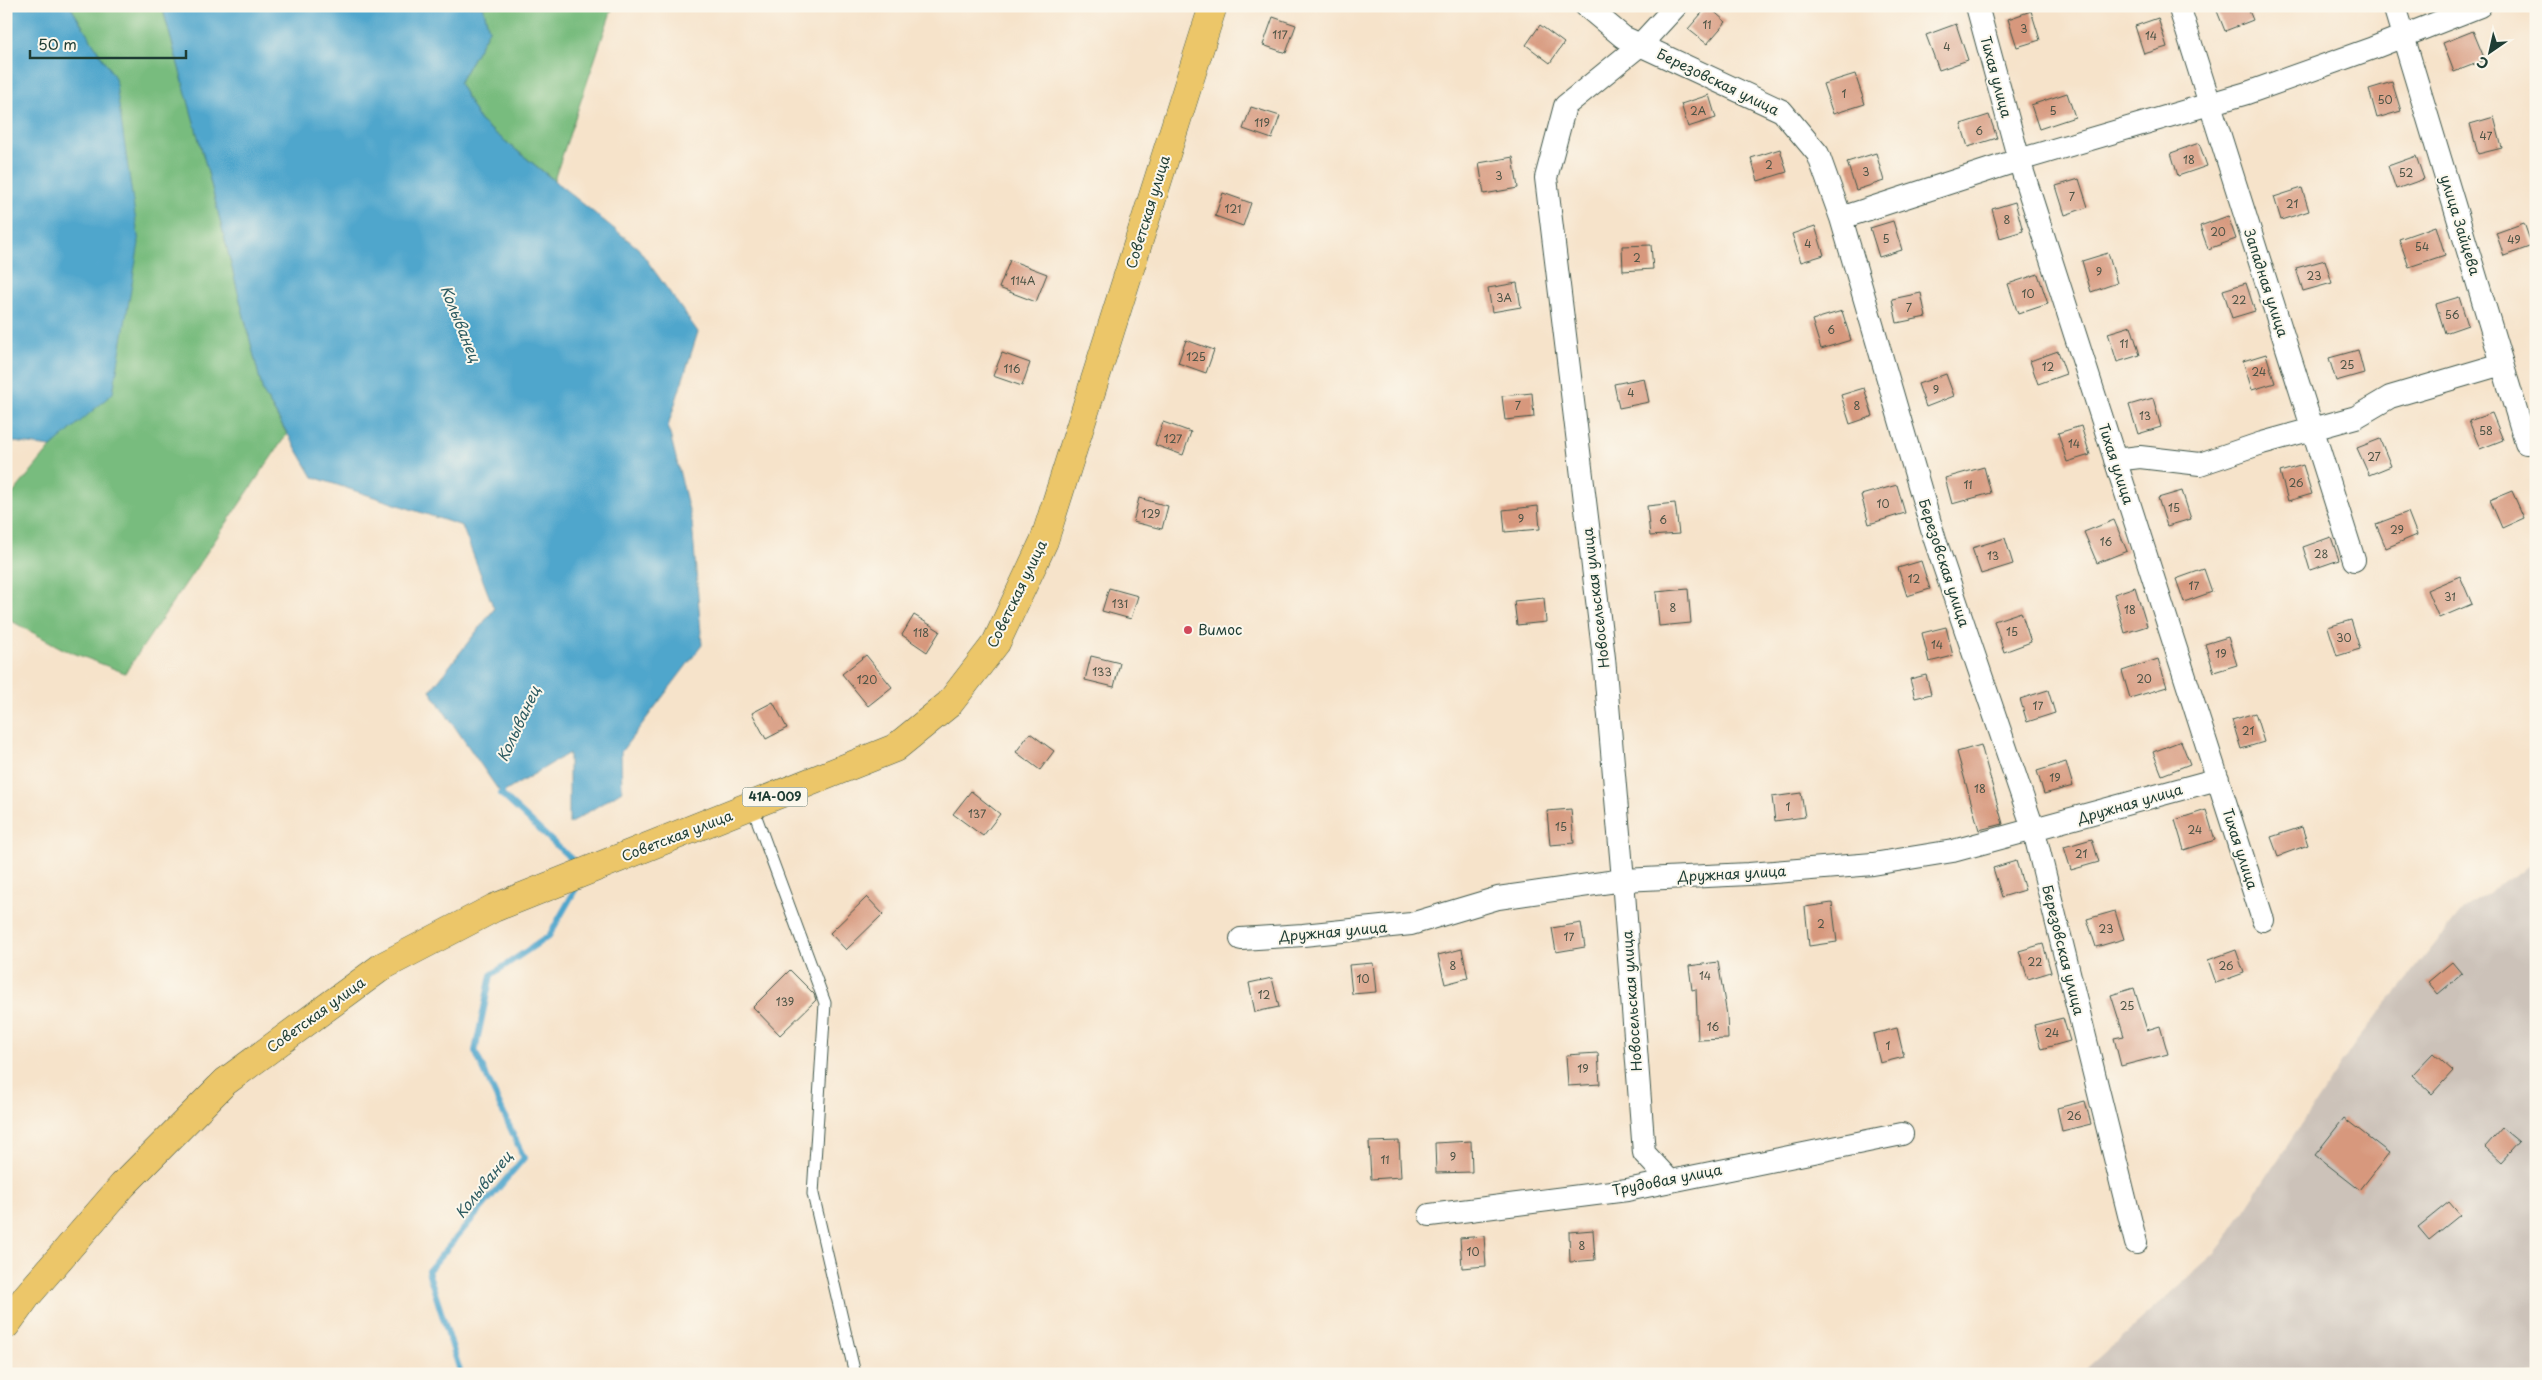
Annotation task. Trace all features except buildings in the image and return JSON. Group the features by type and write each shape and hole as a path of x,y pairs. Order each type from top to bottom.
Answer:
{"main road":[{"name":"Советская улица","path":"6,1325 27,1296 123,1185 225,1082 383,966 494,908 895,748 949,704 996,643 1044,541 1213,6"}],"street":[{"name":"Березовская улица","path":"1586,6 1623,37 1782,111 1818,154 1841,218 1935,540 2034,831 2136,1243"},
{"name":"Новосельская улица","path":"1669,1180 1644,1153 1604,658 1546,178 1565,106 1640,45 1676,6"},
{"name":"Тихая улица","path":"1977,6 2019,160 2263,920"},
{"name":"Западная улица","path":"2179,6 2354,560"},
{"name":"улица Зайцева","path":"2394,6 2526,443"},
{"path":"1841,218 2019,160 2247,93 2480,6"},
{"path":"2115,460 2140,457 2200,464 2262,443 2356,417 2390,397 2502,364"},
{"name":"Дружная улица","path":"1242,939 1303,936 1412,924 1498,898 1623,880 1749,874 1873,864 1953,851 2034,831 2218,779"},
{"name":"Трудовая улица","path":"1430,1215 1627,1190 1902,1134"}],"lane":[{"path":"752,806 825,1003 813,1194 855,1374"}],"shaded area":[{"path":"2536,861 2536,1374 2080,1374 2216,1253 2356,1042 2464,908"}],"green space":[{"path":"70,6 162,6 210,180 263,392 287,434 125,673 63,649 6,618 6,502 51,447 113,392 115,78"},
{"path":"483,6 613,6 554,180 480,121 459,83 489,30"}],"water":[{"path":"6,6 70,6 115,78 139,243 113,393 51,447 6,441"},
{"path":"162,6 483,6 489,30 459,83 480,121 638,248 698,332 668,426 692,522 702,645 621,752 622,791 569,824 569,753 501,794 430,691 494,609 462,526 313,477 263,392 210,180"}],"waterway":[{"name":"Колыванец","path":"504,787 501,794 580,867"},
{"name":"Колыванец","path":"461,1374 428,1271 524,1158 475,1051 491,975 549,936 578,885"}],"place":[{"name":"Вимос","path":"1188,630"}]}
